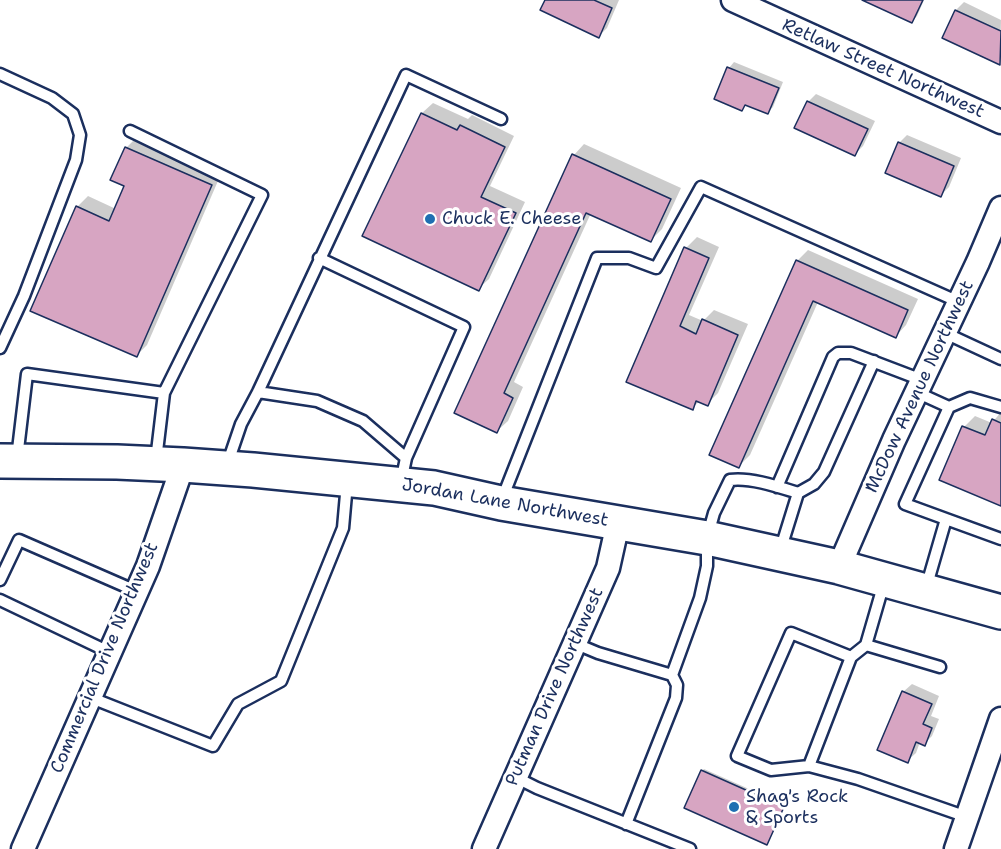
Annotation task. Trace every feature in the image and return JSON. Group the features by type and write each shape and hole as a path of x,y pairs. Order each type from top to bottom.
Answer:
{"main road":[{"name":"Jordan Lane Northwest","path":"8,461 169,464 348,480 404,471 434,488 707,538 839,567 1001,612"}],"street":[{"name":"Retlaw Street Northwest","path":"733,0 1001,122"},
{"name":"McDow Avenue Northwest","path":"839,567 1001,208"},
{"name":"Commercial Drive Northwest","path":"23,849 148,566 169,464"},
{"name":"Putman Drive Northwest","path":"484,849 608,568 618,523"},
{"path":"956,849 990,764 1001,719"}],"lane":[{"path":"0,75 52,98 73,114 80,135 76,160 24,296 0,348"},
{"path":"226,468 241,424 406,75 501,119"},
{"path":"130,130 262,195 164,393 169,464"},
{"path":"501,502 597,258 629,258 656,268 701,187 959,302"},
{"path":"258,392 317,401 363,421 404,471 464,327 320,258"},
{"path":"945,333 1001,358"},
{"path":"777,487 833,357 838,353 851,353 874,361 919,386 949,407"},
{"path":"778,554 798,493 814,484 824,472 874,361"},
{"path":"8,461 27,374 164,393"},
{"path":"1001,406 970,398 949,407 904,504 1001,539"},
{"path":"89,697 213,746 238,704 281,681 343,528 348,480"},
{"path":"626,824 676,698 677,686 672,675 705,582 707,538 718,504 730,480 777,487 798,493"},
{"path":"926,591 946,519"},
{"path":"0,580 18,540 136,591"},
{"path":"808,766 851,657 866,645 885,580"},
{"path":"0,600 110,652"},
{"path":"851,657 791,633 737,756 771,770 808,766 858,779 967,817"},
{"path":"574,643 598,653 672,675"},
{"path":"866,645 940,667"},
{"path":"515,777 537,788 690,849"}],"building":[{"path":"545,0 594,0 612,8 599,38 540,10"},
{"path":"862,0 923,0 912,23"},
{"path":"955,10 1001,31 1000,65 942,38"},
{"path":"727,67 779,88 768,114 745,105 742,111 714,99"},
{"path":"807,101 868,129 855,156 794,128"},
{"path":"421,113 457,130 460,125 505,147 481,197 516,213 479,291 362,236"},
{"path":"898,142 954,166 941,197 885,173"},
{"path":"125,147 212,185 137,357 30,311 76,206 109,221 124,186 110,180"},
{"path":"572,154 671,199 651,242 586,213 504,393 513,398 497,433 454,413"},
{"path":"684,247 709,258 680,326 696,334 702,319 738,335 708,406 696,401 693,410 626,382"},
{"path":"796,260 908,310 896,338 813,301 739,468 709,455"},
{"path":"992,419 1001,423 1001,506 939,480 962,426 985,435"},
{"path":"902,691 932,704 923,724 932,728 925,746 916,742 908,763 877,750"},
{"name":"Shag's Rock & Sports","path":"701,770 784,807 767,845 684,808"}],"place":[{"name":"Chuck E. Cheese","path":"430,219"},
{"name":"Shag's Rock & Sports","path":"734,807"}]}
